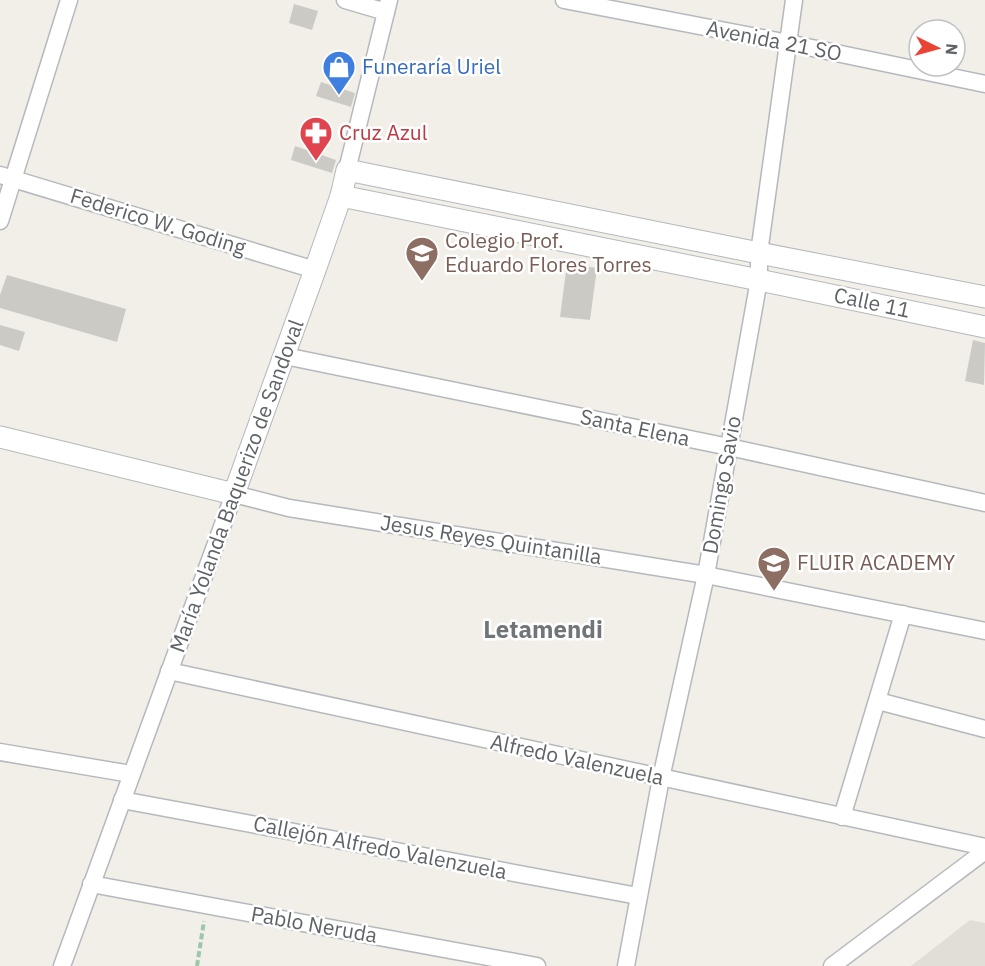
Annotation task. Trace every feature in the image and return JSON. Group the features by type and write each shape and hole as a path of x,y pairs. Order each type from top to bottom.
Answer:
{"street":[{"path":"0,221 6,177 69,0"},
{"path":"345,0 388,6"},
{"name":"Avenida 21 SO","path":"564,0 985,84"},
{"name":"Domingo Savio","path":"626,966 661,778 706,575 759,279 759,253 794,0"},
{"name":"María Yolanda Baquerizo de Sandoval","path":"62,966 285,356 341,196 388,6"},
{"path":"348,170 985,297"},
{"name":"Federico W. Goding","path":"6,177 315,270"},
{"name":"Calle 11","path":"341,196 759,279 985,327"},
{"name":"Santa Elena","path":"285,356 729,447 985,503"},
{"name":"Jesus Reyes Quintanilla","path":"0,437 289,508 706,575 985,631"},
{"path":"842,817 903,614"},
{"name":"Alfredo Valenzuela","path":"169,671 985,849"},
{"path":"878,701 985,729"},
{"path":"0,752 131,774"},
{"name":"Callejón Alfredo Valenzuela","path":"122,800 638,896"},
{"path":"832,966 985,849"},
{"name":"Pablo Neruda","path":"91,884 537,966"}],"path":[{"path":"197,966 207,905"}],"shaded area":[{"path":"970,920 985,923 985,966 911,966"}],"building":[{"path":"294,4 318,11 312,30 289,23"},
{"path":"321,82 355,93 351,107 316,96"},
{"path":"295,146 336,160 332,173 291,160"},
{"path":"567,264 597,268 590,320 560,317"},
{"path":"7,275 126,309 117,342 0,308 0,295"},
{"path":"0,325 25,332 19,351 0,345"},
{"path":"973,340 985,343 984,385 965,381"}],"place":[{"name":"Funeraría Uriel","path":"339,96"},
{"name":"Cruz Azul","path":"316,162"},
{"name":"Colegio Prof. Eduardo Flores Torres","path":"422,282"},
{"name":"FLUIR ACADEMY","path":"774,592"}],"district":[{"name":"Letamendi","path":"543,630"}]}
